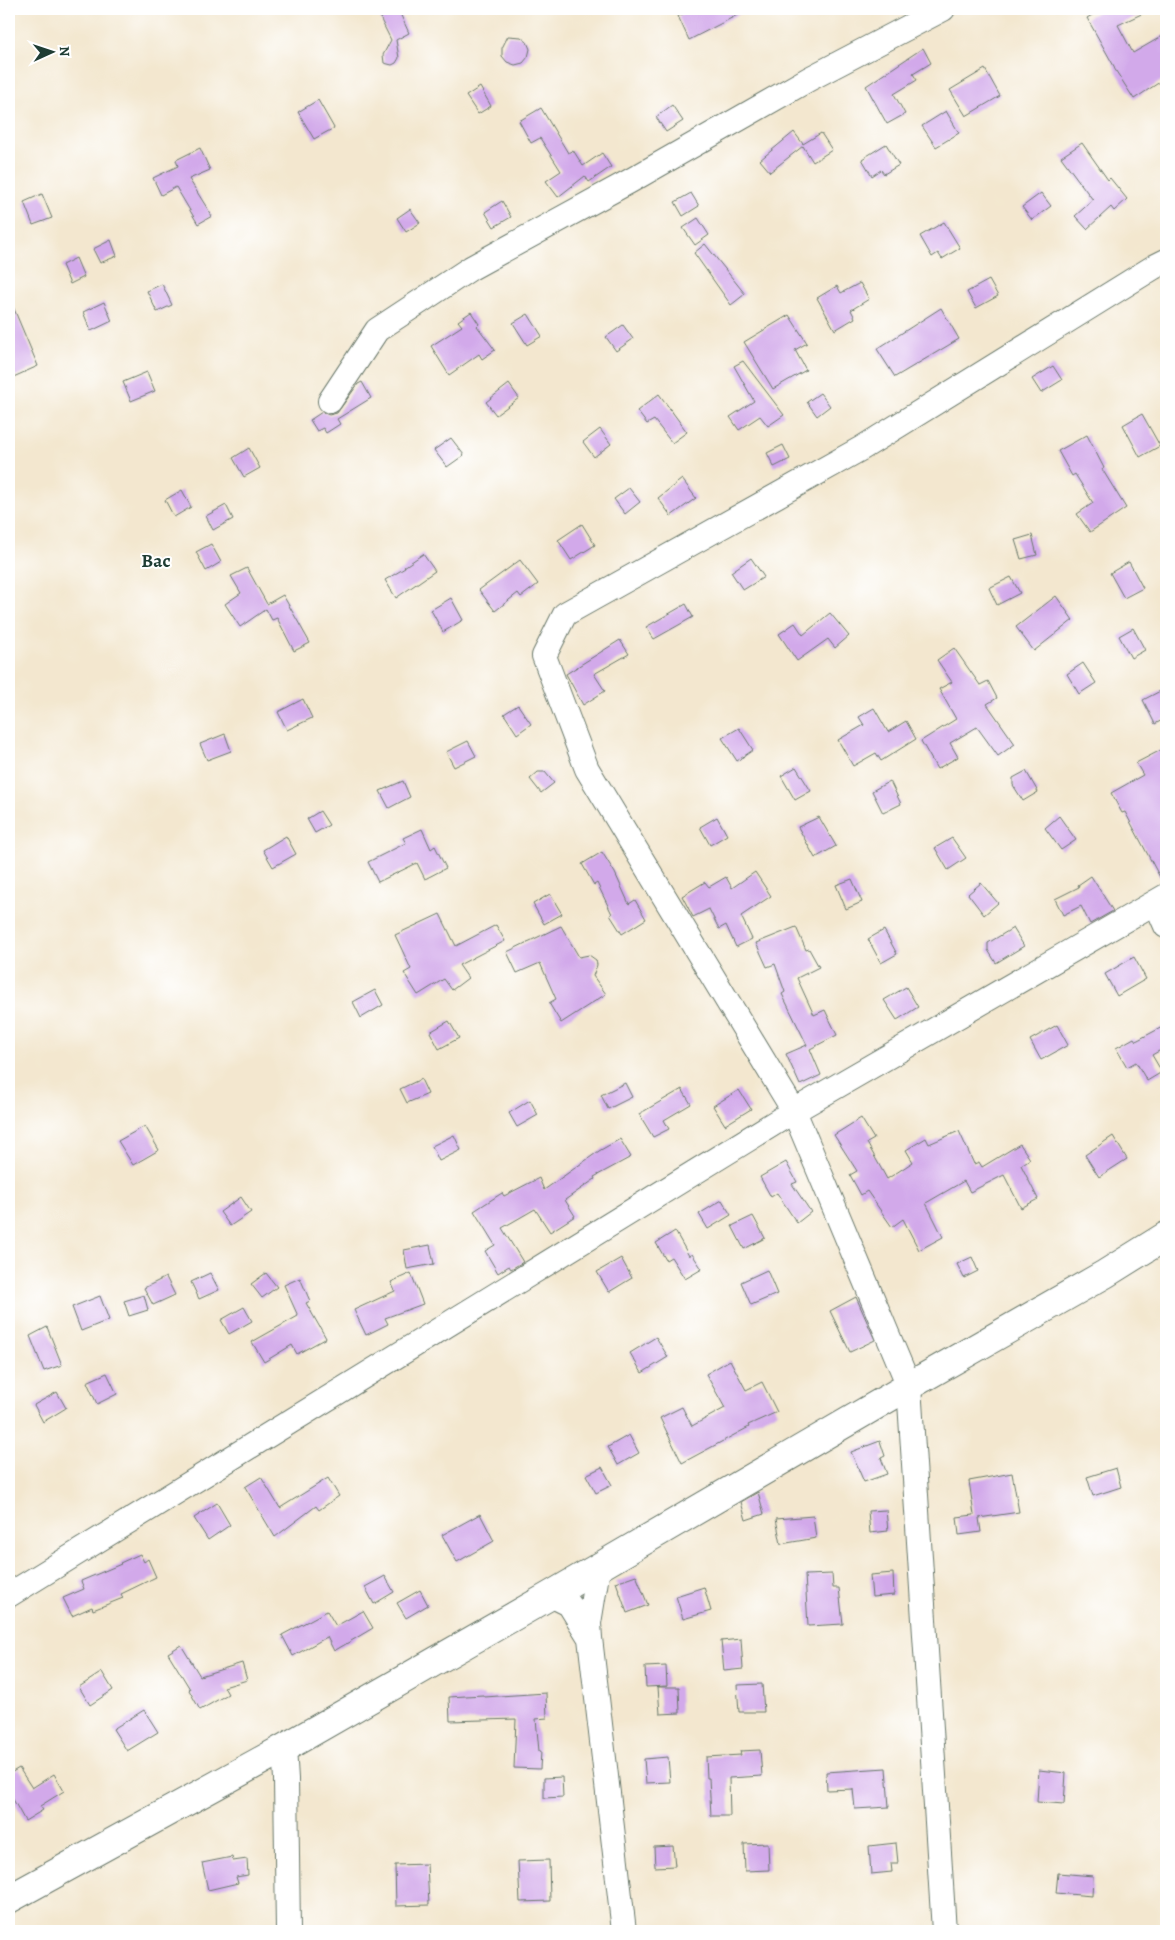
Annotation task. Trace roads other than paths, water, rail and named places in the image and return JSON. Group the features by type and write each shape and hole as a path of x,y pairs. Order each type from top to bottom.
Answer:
{"street":[{"path":"330,401 377,330 472,268 630,181 809,78 942,9"},
{"path":"944,1931 909,1386 794,1111 587,769 544,656 565,614 862,448 1166,261"},
{"path":"9,1595 794,1111 1161,900 1166,926"},
{"path":"9,1899 284,1748 551,1595 1105,1274 1166,1236"},
{"path":"598,1568 589,1623 590,1638 624,1931"},
{"path":"551,1595 569,1604 590,1638"},
{"path":"284,1748 288,1931"}],"district":[{"name":"Bac","path":"156,561"}]}
